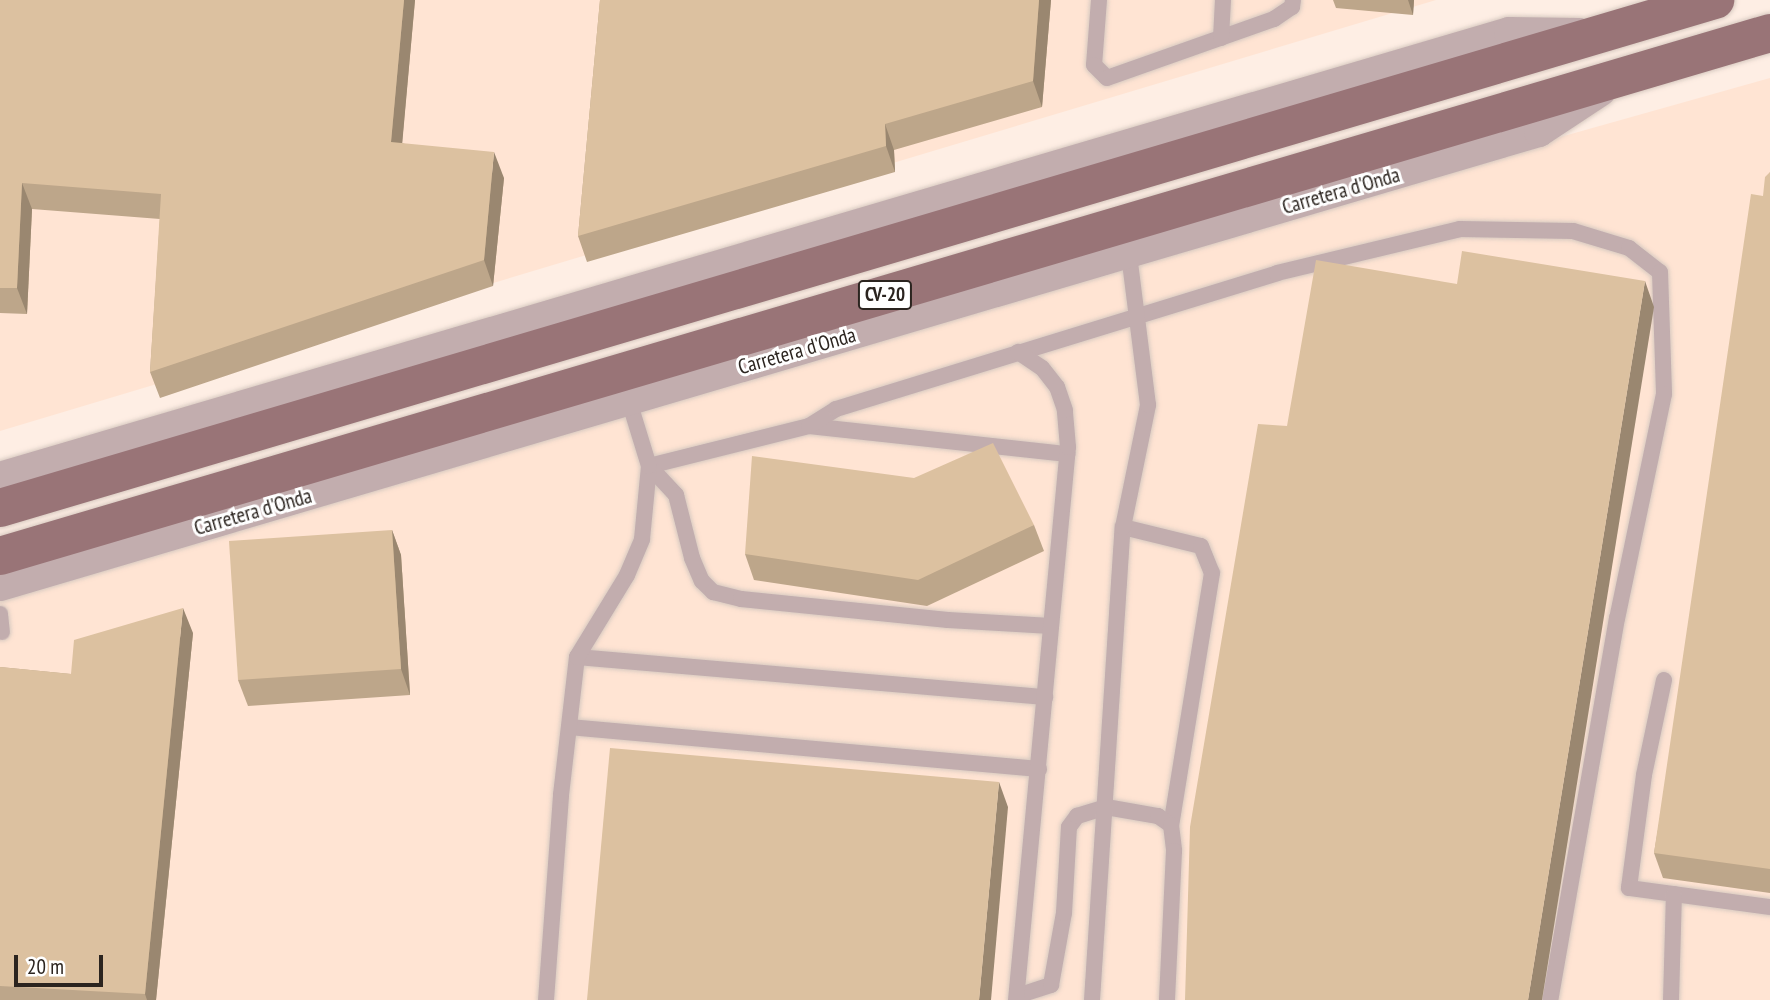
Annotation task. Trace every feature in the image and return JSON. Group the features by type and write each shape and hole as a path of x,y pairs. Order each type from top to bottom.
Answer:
{"main road":[{"name":"CV-20","path":"0,508 1715,0"},
{"name":"Carretera d'Onda","path":"0,556 1770,33"}],"street":[{"path":"0,477 1509,32 1604,33"},
{"name":"Carretera d'Onda","path":"0,586 1539,132 1622,77"}],"lane":[{"path":"1099,0 1094,65 1107,78 1274,19 1292,7 1293,0"},
{"path":"1222,38 1223,0"},
{"path":"649,466 808,426 836,409 1277,273 1460,229 1573,231 1629,248 1661,272 1664,394 1617,618 1549,1000"},
{"path":"1092,1000 1122,527 1148,405 1129,254"},
{"path":"1018,352 1042,369 1058,387 1065,410 1067,454 1017,998 1051,985 1065,913 1069,827 1077,816 1106,807 1158,816 1171,825"},
{"path":"545,1000 577,657 627,575 642,539 649,466 629,401"},
{"path":"808,426 1067,454"},
{"path":"649,466 676,495 692,558 702,581 713,592 741,599 948,620 1051,626"},
{"path":"1122,527 1201,546 1212,573 1171,825 1174,851 1167,1000"},
{"path":"0,614 2,632"},
{"path":"577,657 1045,697"},
{"path":"1664,680 1644,775 1629,888 1770,907"},
{"path":"569,727 1039,769"},
{"path":"1671,1000 1674,894"}],"shaded area":[{"path":"0,0 1436,0 0,431"},
{"path":"1770,78 1770,1000 0,1000 0,577"}],"building":[{"path":"0,0 404,0 391,142 494,152 484,260 150,372 161,194 22,183 17,288 0,288"},
{"path":"600,0 1039,0 1033,81 885,124 886,146 578,236"},
{"path":"1770,172 1770,869 1654,853 1751,194 1763,196 1765,177"},
{"path":"1462,251 1645,281 1528,1000 1185,1000 1190,827 1258,424 1287,426 1316,260 1457,284"},
{"path":"993,443 1034,525 918,580 745,554 752,456 914,478"},
{"path":"392,530 401,669 238,680 229,541"},
{"path":"183,608 145,994 0,986 0,667 71,674 74,640"},
{"path":"610,748 999,782 979,1000 587,1000"}]}
